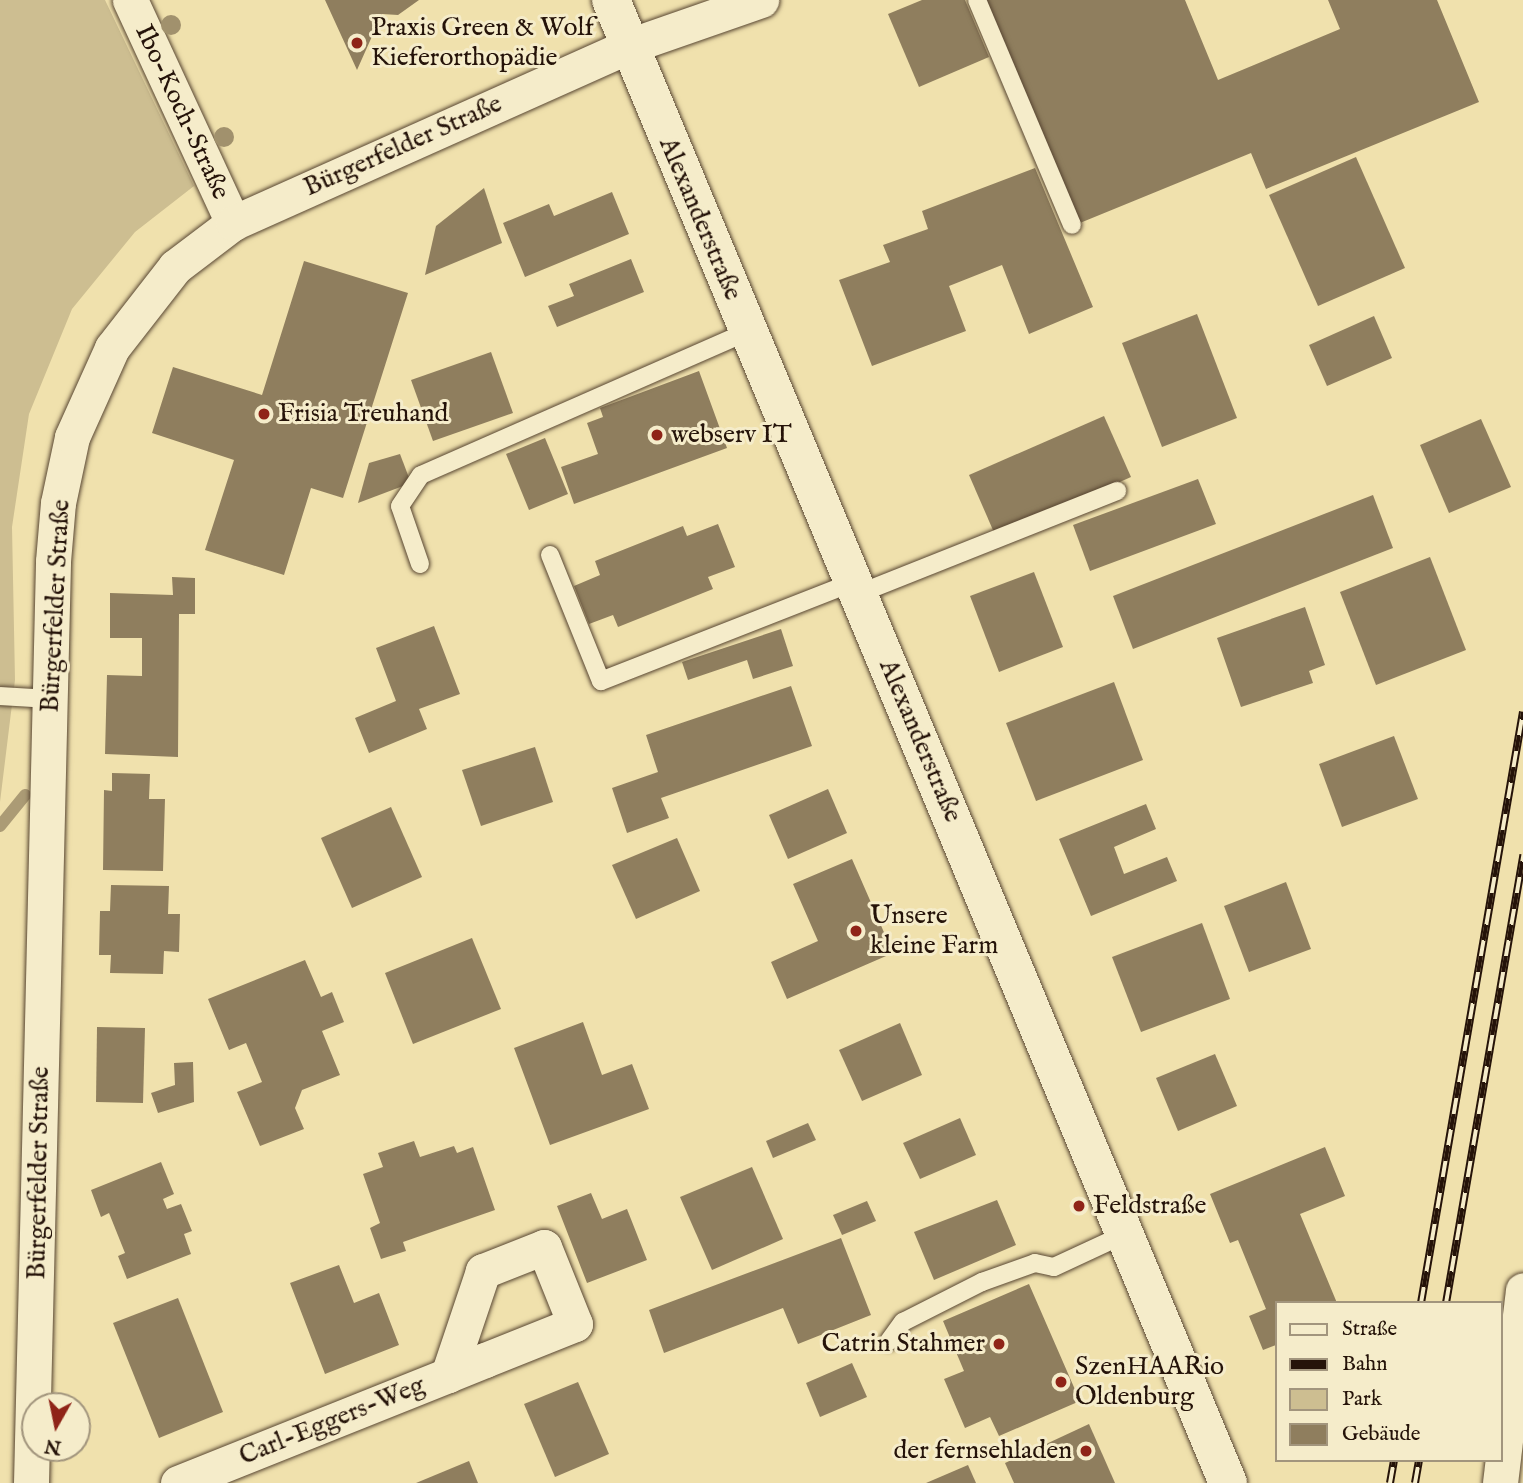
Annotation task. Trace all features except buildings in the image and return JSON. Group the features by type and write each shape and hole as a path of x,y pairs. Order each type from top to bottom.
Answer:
{"main road":[{"name":"Alexanderstraße","path":"611,0 1228,1483"}],"street":[{"name":"Ibo-Koch-Straße","path":"130,0 233,223"},
{"name":"Bürgerfelder Straße","path":"31,1483 53,561 58,503 72,437 112,348 175,267 233,223 629,46 761,0"},
{"path":"1500,1483 1523,1290"},
{"name":"Carl-Eggers-Weg","path":"178,1483 448,1375"}],"lane":[{"path":"977,0 1072,225"},
{"path":"420,564 400,506 421,475 747,332"},
{"path":"550,555 601,681 1117,491"},
{"path":"0,696 50,699"},
{"path":"889,1341 903,1322 982,1282 1035,1263 1054,1267 1125,1234"}],"green space":[{"path":"0,0 105,0 194,186 135,232 72,309 29,414 12,527 15,680 0,802"}],"waterway":[{"path":"0,826 25,795"}],"railway":[{"path":"1421,1301 1523,712"},
{"path":"1446,1301 1523,855"},
{"path":"1390,1483 1394,1462"},
{"path":"1415,1483 1419,1462"}],"place":[{"name":"Praxis Green & Wolf Kieferorthopädie","path":"357,43"},
{"name":"Frisia Treuhand","path":"264,414"},
{"name":"webserv IT","path":"657,435"},
{"name":"Unsere kleine Farm","path":"856,931"},
{"name":"Feldstraße","path":"1079,1206"},
{"name":"Catrin Stahmer","path":"999,1344"},
{"name":"SzenHAARio Oldenburg","path":"1061,1382"},
{"name":"der fernsehladen","path":"1086,1451"}]}
